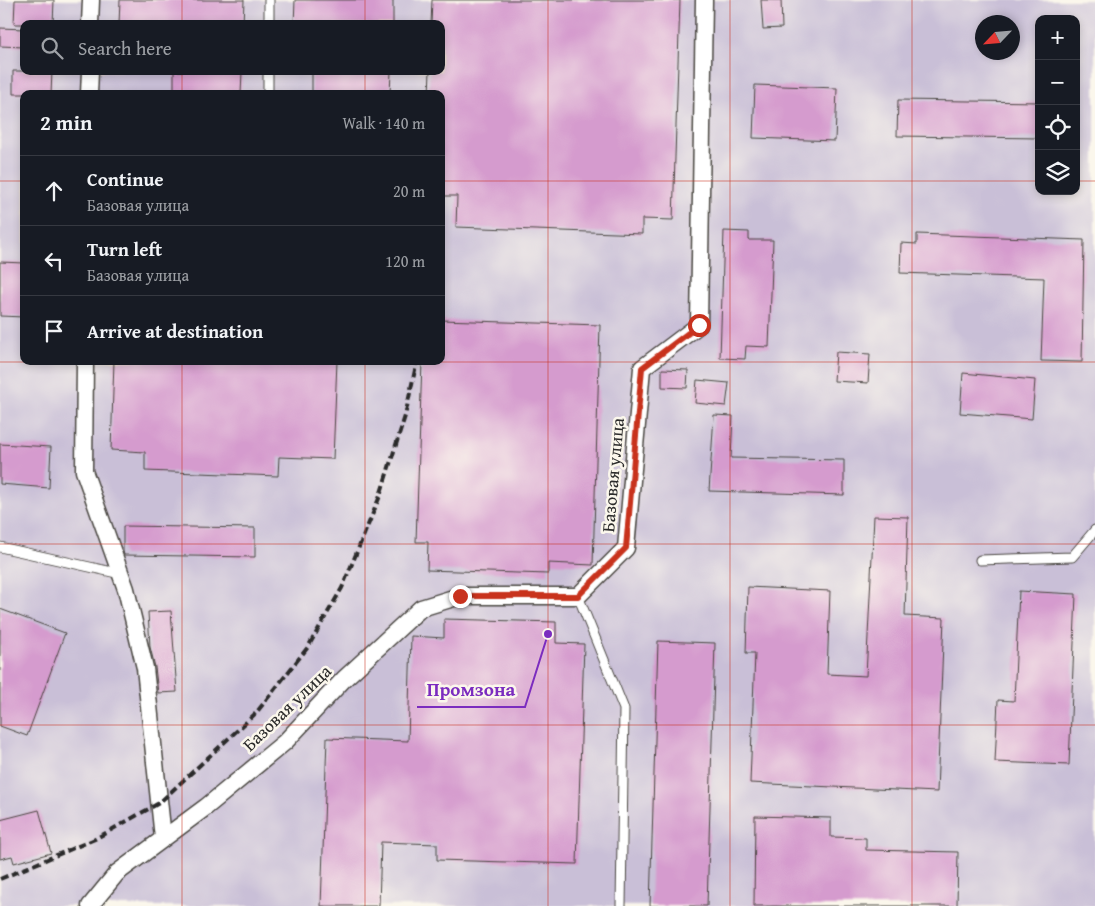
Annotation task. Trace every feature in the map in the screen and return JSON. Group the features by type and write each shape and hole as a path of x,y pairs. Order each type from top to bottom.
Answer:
{"street":[{"path":"90,20 91,0"},
{"name":"Базовая улица","path":"90,906 117,874 206,807 285,742 344,679 421,608 460,596 578,596 626,548 642,368 699,325 704,0"},
{"path":"89,90 90,75"},
{"path":"85,365 84,471 126,589 145,668 163,838"}],"lane":[{"path":"269,0 269,20"},
{"path":"268,75 268,90"},
{"path":"980,560 1072,557 1095,530"},
{"path":"0,547 121,574"},
{"path":"578,596 624,710 621,906"}],"shaded area":[{"path":"0,0 1095,0 1095,906 0,906"}],"building":[{"path":"15,0 54,0 53,20 20,20 20,24 14,24"},
{"path":"120,0 244,0 243,20 119,20"},
{"path":"295,0 393,0 393,20 294,20"},
{"path":"432,0 680,0 673,220 642,219 642,234 456,227 457,196 445,196 445,90 429,90 430,75 445,75 445,20 431,20"},
{"path":"761,0 781,0 782,28 763,29"},
{"path":"0,28 20,29 20,47 0,46"},
{"path":"13,71 20,71 20,75 52,75 51,90 20,90 20,94 13,94"},
{"path":"174,75 242,75 241,90 174,90"},
{"path":"312,75 391,75 390,90 312,90"},
{"path":"755,85 837,88 835,141 753,138"},
{"path":"898,100 1035,102 1035,138 897,136"},
{"path":"724,231 749,232 749,240 773,240 769,347 746,346 745,359 720,358"},
{"path":"917,234 1084,240 1082,362 1041,361 1044,278 900,273 901,243 917,244"},
{"path":"0,262 20,263 20,317 0,316"},
{"path":"445,320 600,325 593,565 548,563 548,574 427,570 428,542 416,542 422,365 445,365"},
{"path":"836,352 870,354 868,383 834,381"},
{"path":"114,365 337,365 333,459 279,457 278,476 145,471 145,452 111,450"},
{"path":"662,369 688,370 687,388 662,387"},
{"path":"963,373 1035,380 1032,419 960,413"},
{"path":"697,380 729,383 726,406 695,403"},
{"path":"714,415 733,416 731,458 844,460 844,495 709,491"},
{"path":"0,444 51,447 49,488 0,484"},
{"path":"874,516 908,517 905,616 944,618 937,792 750,783 755,653 746,653 748,587 830,591 827,674 866,676"},
{"path":"123,526 255,528 255,557 124,555"},
{"path":"1019,591 1076,594 1069,765 995,762 998,700 1014,701"},
{"path":"0,609 65,633 27,736 0,726"},
{"path":"171,611 177,692 158,693 150,647 148,612"},
{"path":"444,619 556,622 556,643 584,644 577,864 437,860 437,844 381,842 379,906 321,906 327,738 408,741 411,636 444,638"},
{"path":"658,641 715,643 707,906 650,906"},
{"path":"39,810 51,853 14,863 12,856 0,859 0,820"},
{"path":"755,816 831,818 831,837 866,838 866,850 958,852 957,906 754,906"}],"railway":[{"path":"0,879 95,839 159,803 256,713 308,647 342,588 380,496 405,416 416,365"}],"place":[{"name":"Промзона","path":"548,634"}],"route":[{"path":"460,596 578,596 626,548 642,368 699,325"}]}
